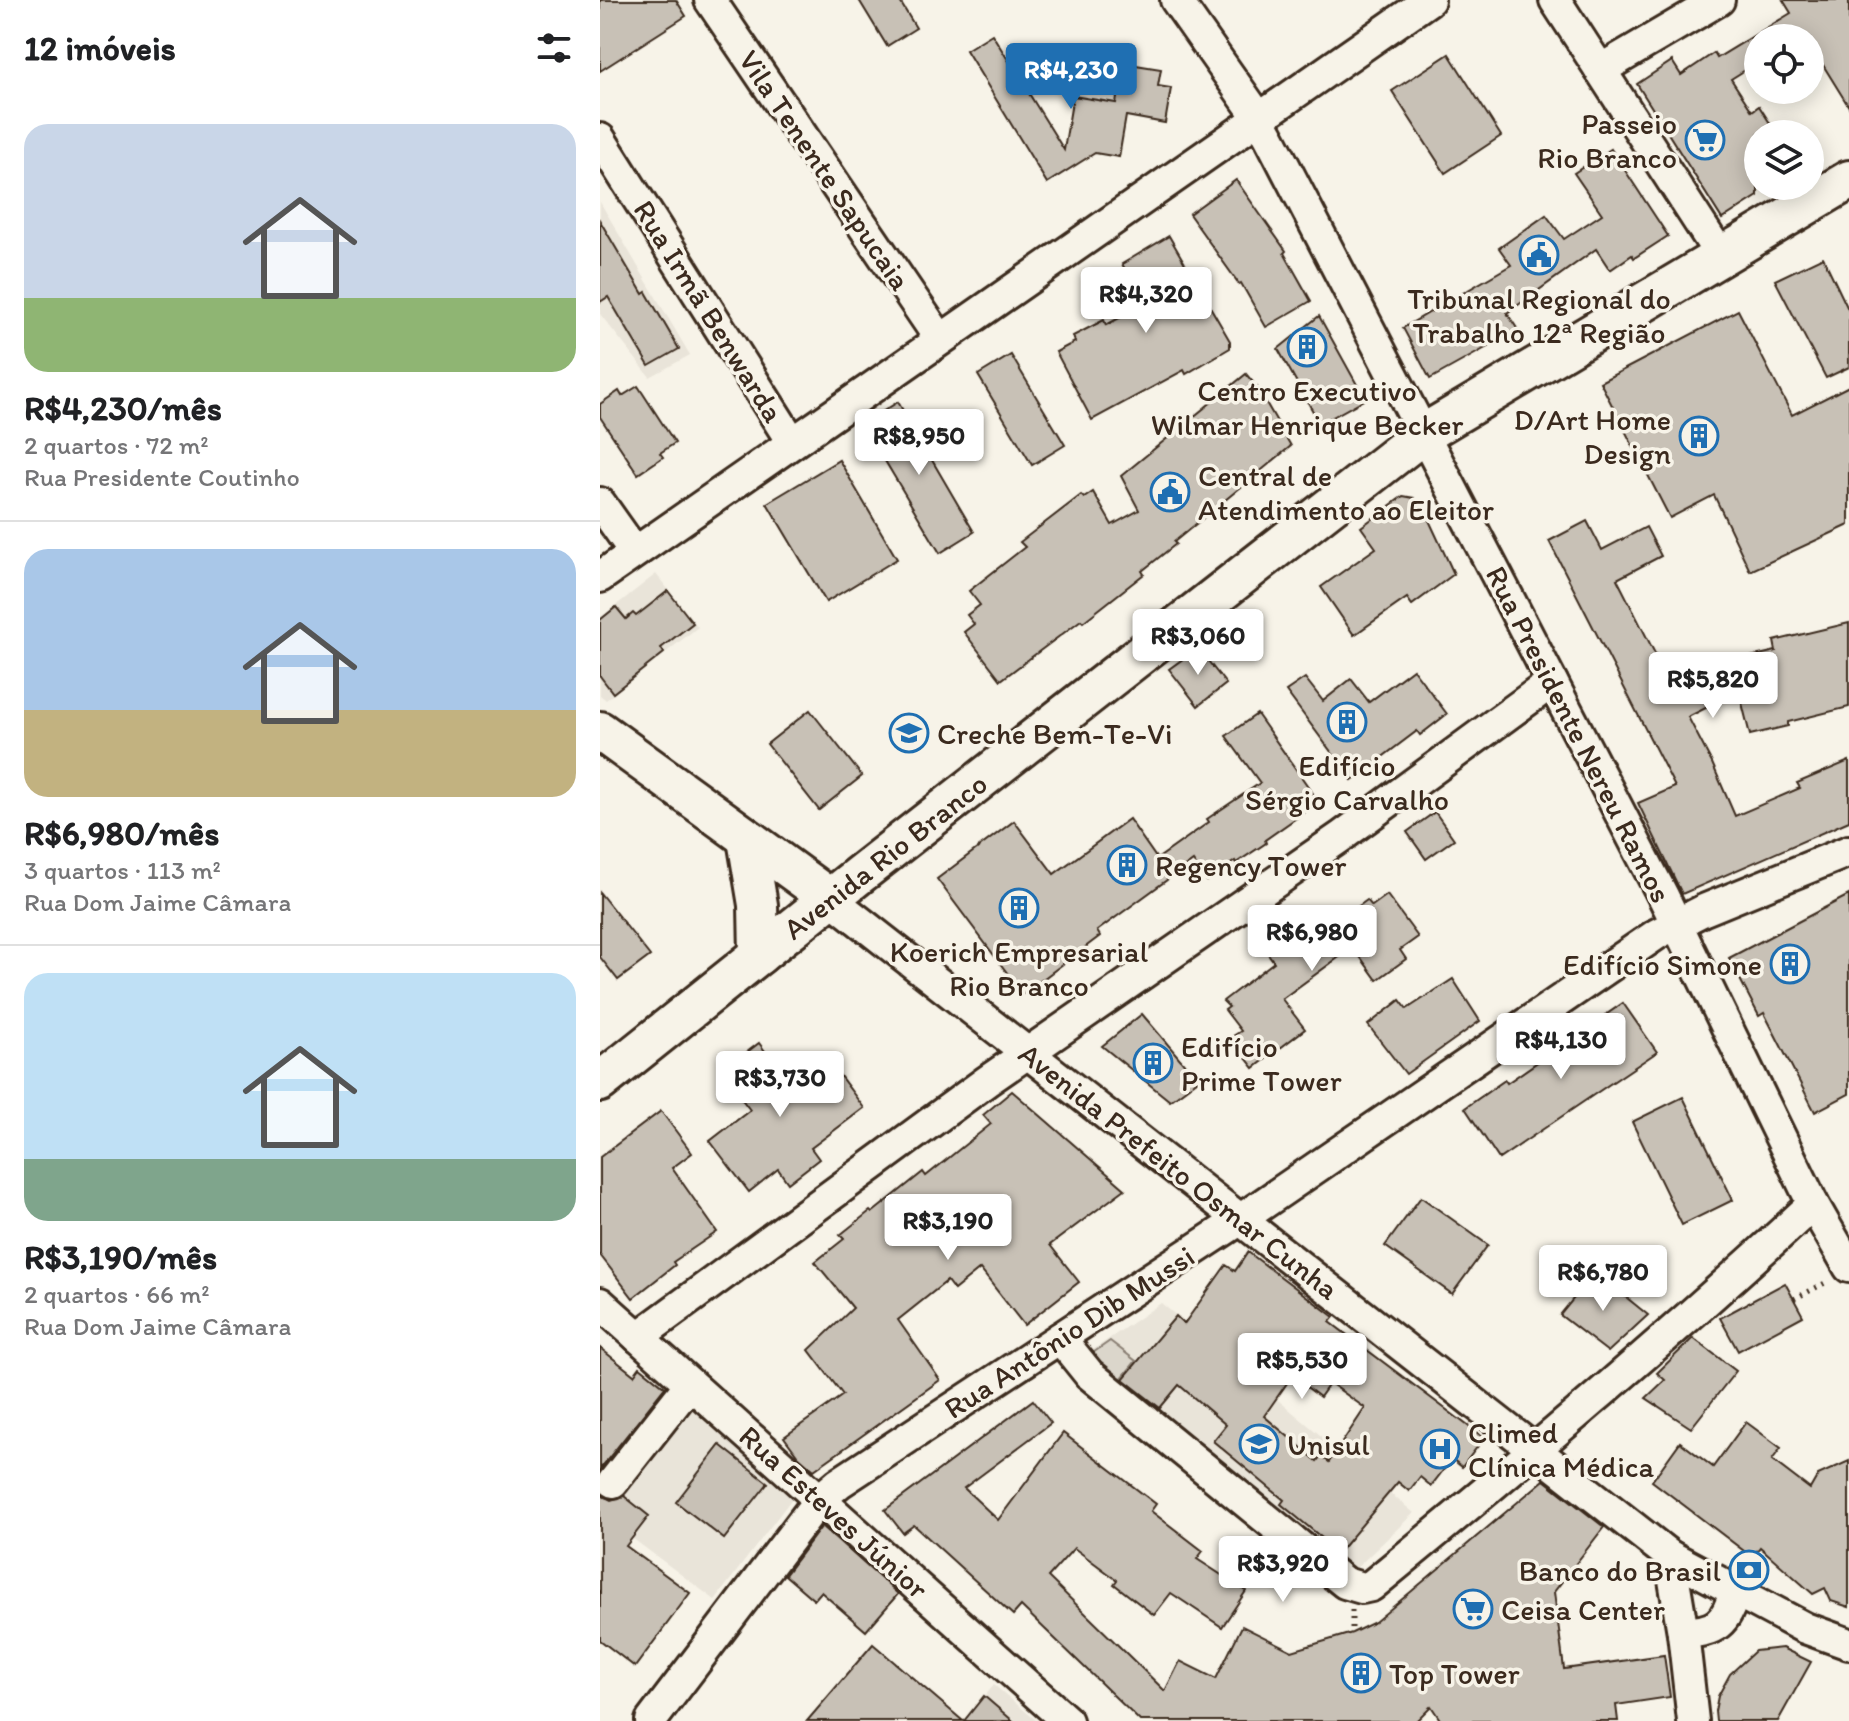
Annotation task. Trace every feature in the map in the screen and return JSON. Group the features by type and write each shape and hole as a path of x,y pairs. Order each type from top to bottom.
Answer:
{"main road":[{"name":"Avenida Rio Branco","path":"600,1082 1423,434 1849,180"},
{"name":"Avenida Prefeito Osmar Cunha","path":"600,731 831,899"},
{"path":"747,839 756,889 759,955"}],"street":[{"name":"Vila Tenente Sapucaia","path":"710,0 940,339"},
{"name":"Rua Presidente Nereu Ramos","path":"1176,0 1259,118 1676,923 1843,1271"},
{"path":"600,577 1429,0"},
{"path":"1555,0 1721,256"},
{"path":"1600,70 1719,0"},
{"name":"Rua Irmã Benwarda","path":"600,139 792,442"},
{"path":"600,503 634,551"},
{"path":"638,1337 1027,1053 1342,836 1552,682"},
{"name":"Rua Antônio Dib Mussi","path":"651,1721 819,1500 839,1483 1241,1219 1676,923 1849,851"},
{"name":"Avenida Prefeito Osmar Cunha","path":"831,899 1670,1556 1805,1628 1849,1644"},
{"path":"1060,1338 1089,1374 1357,1596 1536,1451 1813,1204"},
{"name":"Rua Esteves Júnior","path":"600,1303 1067,1721"},
{"path":"613,1482 690,1384"},
{"path":"1670,1556 1693,1721"},
{"path":"1683,1633 1708,1631 1728,1616 1735,1592"}],"path":[{"path":"1794,1299 1843,1271"},
{"path":"1352,1633 1357,1596"}],"shaded area":[{"path":"600,202 690,355 650,377 600,314"},
{"path":"656,574 698,627 606,700 600,695 600,618"},
{"name":"Unisul","path":"1161,1303 1414,1513 1349,1575 1084,1356"},
{"path":"1110,1341 1136,1361 1117,1384 1087,1357"},
{"path":"630,1372 720,1427 796,1493 715,1600 632,1538 649,1516 608,1483 642,1441 604,1410"},
{"path":"994,1685 1037,1721 964,1721"}],"building":[{"path":"600,0 676,0 686,16 600,71"},
{"path":"859,0 899,0 916,28 887,46"},
{"path":"1783,0 1849,0 1849,107 1824,67 1824,24 1773,24 1791,13"},
{"path":"992,34 1064,150 1073,96 1116,103 1123,63 1161,69 1158,86 1171,88 1165,123 1126,116 1119,157 1095,153 1047,183 966,50"},
{"path":"1744,42 1744,71 1731,79 1744,104 1752,111 1759,106 1768,120 1744,120 1744,200 1752,200 1722,219 1637,84 1672,61 1681,75 1714,53 1717,58"},
{"path":"1449,54 1501,136 1445,173 1392,91"},
{"path":"1611,149 1668,236 1610,270 1596,249 1507,313 1518,330 1430,379 1403,328 1511,265 1499,248 1546,215 1564,239 1602,214 1574,173"},
{"path":"1236,180 1286,251 1284,253 1311,301 1266,327 1241,283 1189,214"},
{"path":"600,221 679,349 649,366 608,297 600,302"},
{"path":"1169,236 1230,341 1230,348 1186,374 1184,370 1092,420 1056,352 1075,342 1073,336 1104,320 1106,325 1146,304 1122,264"},
{"path":"1823,257 1849,311 1849,367 1826,378 1775,280"},
{"path":"1738,310 1792,415 1849,386 1849,525 1750,571 1714,495 1670,518 1600,382"},
{"name":"Centro Executivo Wilmar Henrique Becker","path":"1319,316 1365,399 1320,424 1278,349"},
{"path":"1011,355 1065,445 1032,465 978,375"},
{"path":"1246,374 1257,387 1291,446 1174,542 1176,544 1142,571 1144,574 1001,680 964,632 974,624 967,615 980,605 969,591 1025,547 1020,542 1081,495 1084,498 1093,492 1112,525 1139,510 1121,476"},
{"path":"638,386 675,443 660,453 663,457 638,474 600,417 600,404 619,391 622,396"},
{"path":"898,402 974,532 940,553 863,424"},
{"path":"839,460 897,559 826,602 767,503"},
{"path":"1403,496 1414,498 1428,518 1454,574 1412,605 1407,598 1354,635 1321,587 1376,548 1361,527"},
{"path":"1587,521 1602,550 1646,527 1661,556 1617,579 1673,689 1725,663 1776,651 1774,641 1849,623 1849,707 1750,735 1739,691 1688,717 1735,816 1800,788 1797,783 1849,761 1849,821 1682,894 1638,803 1675,787 1549,541"},
{"path":"668,591 693,623 661,648 664,653 613,693 600,676 600,620 616,607 626,619 633,613 636,616"},
{"path":"1198,648 1226,684 1198,706 1169,669"},
{"name":"Edifício Sérgio Carvalho","path":"1413,669 1447,714 1420,735 1417,731 1352,780 1286,691 1305,678 1323,701 1351,679 1369,702"},
{"path":"810,710 862,776 819,810 767,744"},
{"path":"1257,714 1319,802 1265,840 1266,843 1207,881 1193,861 1097,931 1100,936 1023,994 937,879 1014,821 1054,874 1129,819 1157,859 1209,822 1207,819 1260,783 1226,736"},
{"path":"1435,812 1454,839 1426,859 1407,832"},
{"path":"600,893 650,956 618,980 600,957"},
{"path":"1387,895 1418,937 1400,950 1406,959 1377,980 1353,947 1282,999 1305,1029 1254,1068 1230,1038 1241,1031 1225,1010 1229,1007 1223,1001 1274,962 1264,948 1296,925 1309,942 1367,900 1372,906"},
{"path":"1849,895 1849,1094 1815,1112 1764,1013 1759,1016 1729,958"},
{"path":"1453,979 1480,1021 1406,1074 1368,1025 1400,1000 1407,1009"},
{"path":"1623,1003 1657,1052 1499,1159 1465,1108 1505,1080 1507,1083"},
{"name":"Edifício Prime Tower","path":"1142,1014 1198,1080 1170,1101 1102,1046"},
{"path":"759,1043 795,1091 831,1064 864,1108 811,1148 819,1159 788,1183 778,1169 749,1192 710,1141 750,1110 721,1072"},
{"path":"1012,1091 1125,1189 1050,1245 1079,1282 1024,1325 980,1269 954,1290 947,1281 898,1320 940,1380 814,1470 798,1456 784,1437 843,1395 809,1350 853,1308 815,1262 844,1239 840,1235 870,1211 872,1213 923,1172 926,1176 991,1124 983,1115"},
{"path":"1683,1097 1733,1200 1682,1225 1632,1122"},
{"path":"661,1111 692,1153 672,1168 717,1232 673,1262 675,1265 633,1298 600,1255 600,1157"},
{"path":"1421,1197 1488,1245 1452,1294 1385,1246"},
{"path":"1248,1252 1334,1317 1330,1322 1484,1438 1462,1467 1452,1459 1431,1486 1420,1477 1409,1491 1398,1482 1339,1552 1281,1504 1284,1500 1213,1441 1226,1425 1179,1385 1160,1408 1123,1379 1176,1316 1184,1324 1226,1265 1235,1271","holes":["1292,1376 1320,1397 1330,1383 1365,1408 1329,1462 1321,1456 1317,1461 1264,1416"]},
{"path":"1595,1272 1648,1315 1608,1352 1560,1315"},
{"path":"1785,1283 1803,1316 1738,1351 1720,1318"},
{"path":"1693,1338 1736,1371 1691,1428 1646,1398 1665,1380 1657,1373"},
{"path":"600,1348 634,1375 640,1367 665,1387 600,1469"},
{"path":"1033,1400 1051,1423 964,1488 998,1520 1063,1433 1156,1504 1151,1511 1203,1551 1197,1559 1246,1591 1222,1627 1171,1593 1154,1615 1114,1584 1117,1580 1074,1548 1048,1577 1165,1691 1180,1661 1216,1679 1242,1626 1292,1651 1352,1633 1375,1622 1544,1480 1604,1527 1554,1592 1564,1669 1664,1655 1670,1697 1616,1705 1618,1721 1441,1721 1431,1706 1416,1721 1140,1721 1021,1606 1013,1615 914,1525 903,1533 885,1510"},
{"path":"1746,1422 1781,1448 1772,1460 1810,1489 1818,1475 1849,1461 1849,1607 1831,1601 1825,1588 1813,1594 1760,1547 1752,1557 1652,1481 1680,1442 1713,1467"},
{"path":"720,1445 768,1483 724,1539 676,1502"},
{"path":"600,1494 611,1500 624,1496 649,1516 626,1546 690,1593 635,1667 600,1640"},
{"path":"822,1526 898,1594 866,1631 821,1592 814,1600 785,1575"},
{"path":"873,1644 963,1721 807,1721"},
{"path":"1782,1648 1811,1662 1778,1721 1716,1721 1718,1696 1730,1674 1755,1651"},
{"path":"984,1696 1013,1721 964,1721"}],"place":[{"name":"Passeio Rio Branco","path":"1705,140"},
{"name":"Tribunal Regional do Trabalho 12ª Região","path":"1539,255"},
{"name":"Centro Executivo Wilmar Henrique Becker","path":"1307,347"},
{"name":"D/Art Home Design","path":"1699,436"},
{"name":"Central de Atendimento ao Eleitor","path":"1170,492"},
{"name":"Edifício Sérgio Carvalho","path":"1347,722"},
{"name":"Creche Bem-Te-Vi","path":"909,733"},
{"name":"Regency Tower","path":"1127,865"},
{"name":"Koerich Empresarial Rio Branco","path":"1019,908"},
{"name":"Edifício Simone","path":"1790,964"},
{"name":"Edifício Prime Tower","path":"1153,1063"},
{"name":"Unisul","path":"1259,1444"},
{"name":"Climed Clínica Médica","path":"1440,1449"},
{"name":"Banco do Brasil","path":"1749,1570"},
{"name":"Ceisa Center","path":"1473,1609"},
{"name":"Top Tower","path":"1361,1673"}]}
